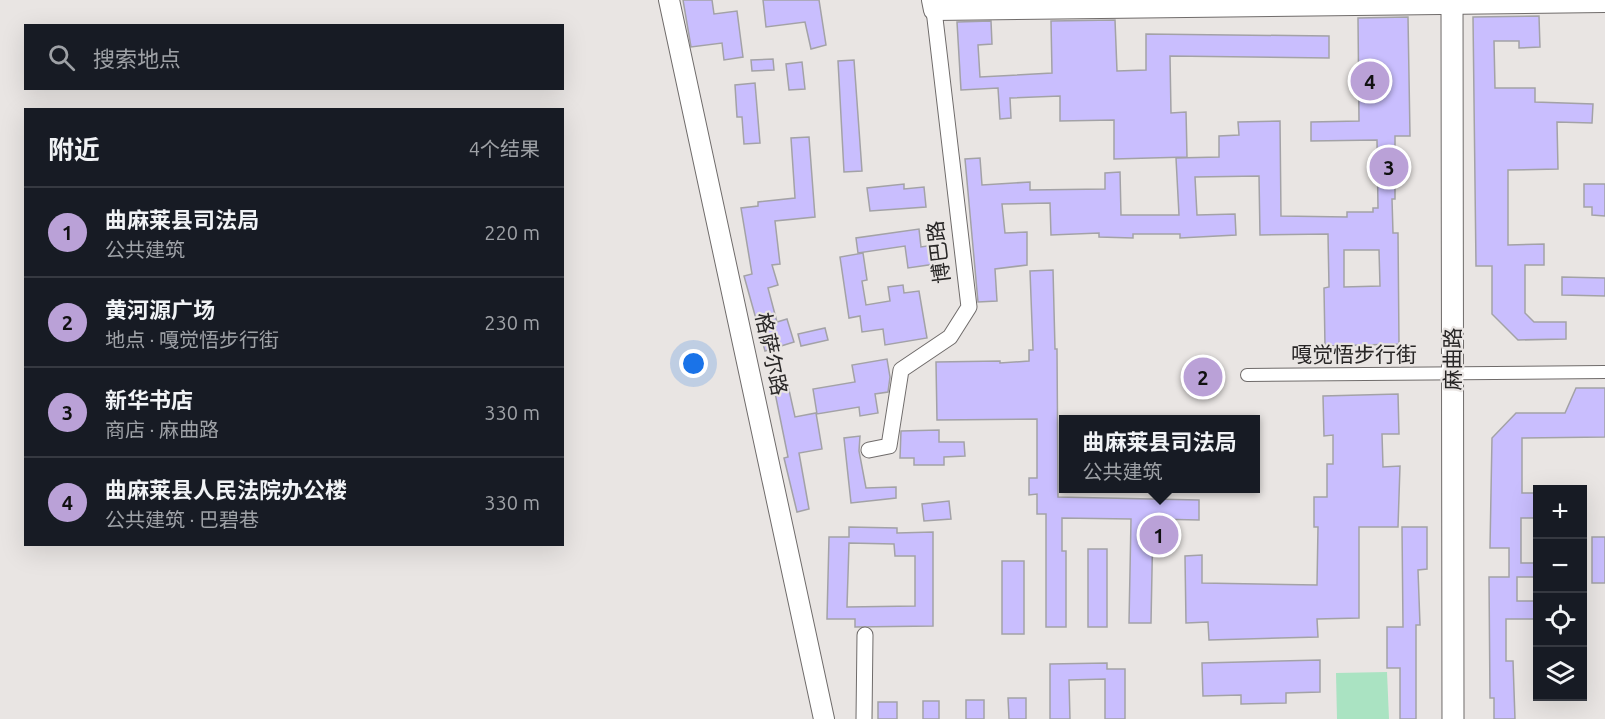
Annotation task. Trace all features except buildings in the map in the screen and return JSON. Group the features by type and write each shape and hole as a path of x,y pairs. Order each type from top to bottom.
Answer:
{"main road":[{"name":"麻曲路","path":"1452,3 1453,719"}],"street":[{"name":"格萨尔路","path":"669,0 824,719"},
{"path":"933,5 1605,2"},
{"name":"博巴路","path":"869,450 890,446 901,370 950,337 969,306 933,5"},
{"name":"嘎觉悟步行街","path":"1247,375 1605,372"},
{"path":"864,719 865,635"}],"green space":[{"path":"1387,672 1389,719 1337,719 1336,673"}],"place":[{"name":"曲麻莱县人民法院办公楼","path":"1370,81"},
{"name":"新华书店","path":"1389,167"},
{"name":"黄河源广场","path":"1203,377"},
{"name":"曲麻莱县司法局","path":"1159,535"}]}
